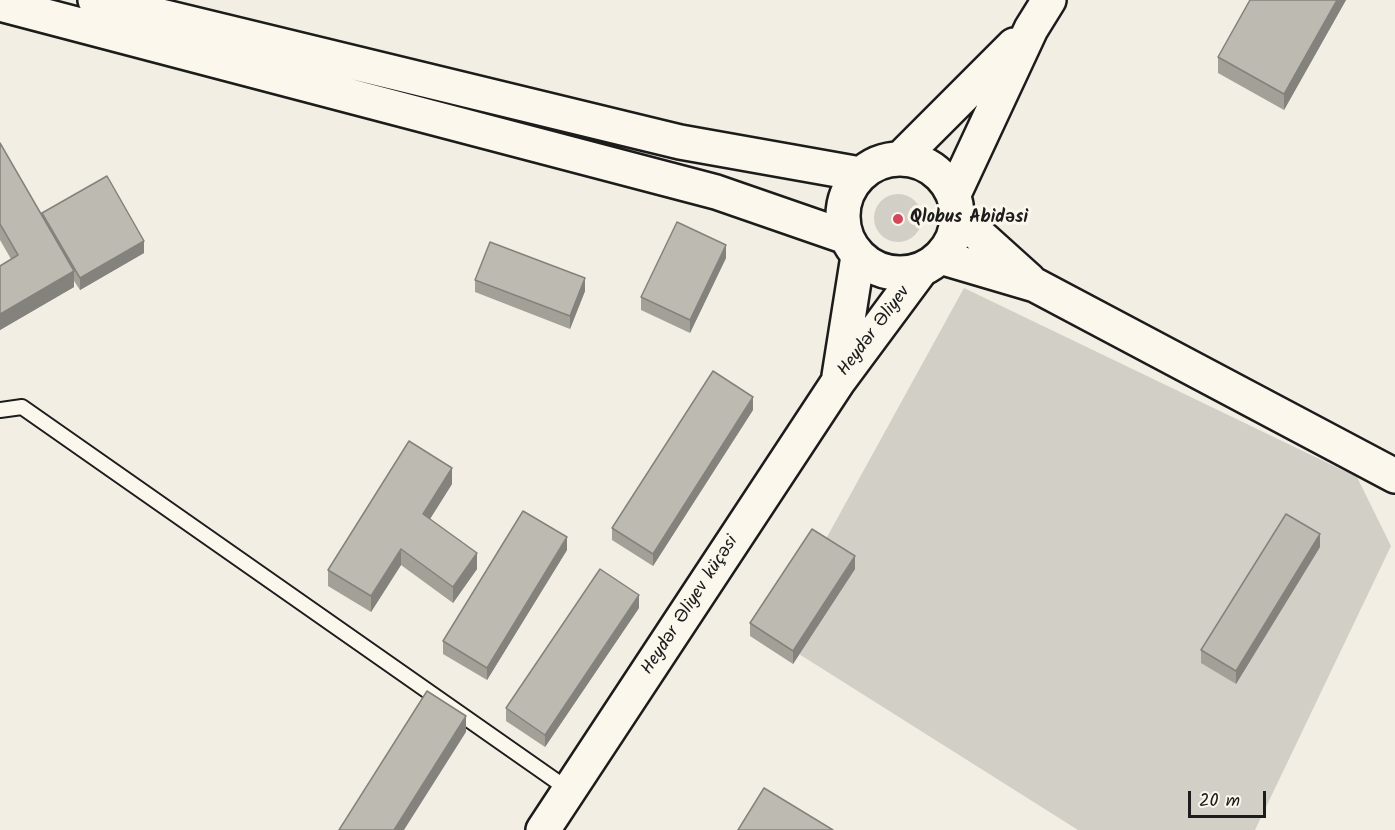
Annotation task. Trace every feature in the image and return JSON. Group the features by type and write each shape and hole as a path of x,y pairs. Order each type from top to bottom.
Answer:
{"main road":[{"path":"95,0 680,142 860,174"},
{"path":"0,4 705,189 852,246 877,269 899,274 931,263 953,239 956,205 1031,28 1049,0"},
{"path":"901,158 1031,28"},
{"path":"852,246 842,214 846,192 860,174 879,162 901,158 923,162 942,175 956,205 1035,285"},
{"name":"Heydər Əliyev","path":"838,382 852,246"},
{"path":"931,263 1035,285 1395,476"},
{"name":"Heydər Əliyev","path":"838,382 931,263"},
{"name":"Heydər Əliyev küçəsi","path":"543,830 838,382"}],"lane":[{"path":"0,410 22,407 569,790"}],"shaded area":[{"path":"898,194 915,201 922,218 915,235 898,242 881,235 874,218 881,201"},
{"path":"964,288 1357,477 1391,546 1255,830 1078,830 772,637"}],"building":[{"path":"1250,0 1337,0 1284,94 1218,57"},
{"path":"0,143 74,271 0,314 0,266 18,255 0,224"},
{"path":"107,176 144,241 80,278 42,213"},
{"path":"677,222 726,245 690,320 641,297"},
{"path":"490,242 585,278 570,316 475,280"},
{"path":"713,371 753,397 653,554 612,528"},
{"path":"409,441 452,468 423,514 477,553 453,587 401,549 371,596 328,570"},
{"path":"523,511 567,537 487,668 443,641"},
{"path":"1286,514 1320,534 1236,671 1201,650"},
{"path":"812,529 855,556 793,651 750,623"},
{"path":"600,569 639,595 545,735 506,708"},
{"path":"427,691 466,716 394,830 339,830"},
{"path":"764,788 833,830 738,830"}],"place":[{"name":"Qlobus Abidəsi","path":"898,219"}]}
